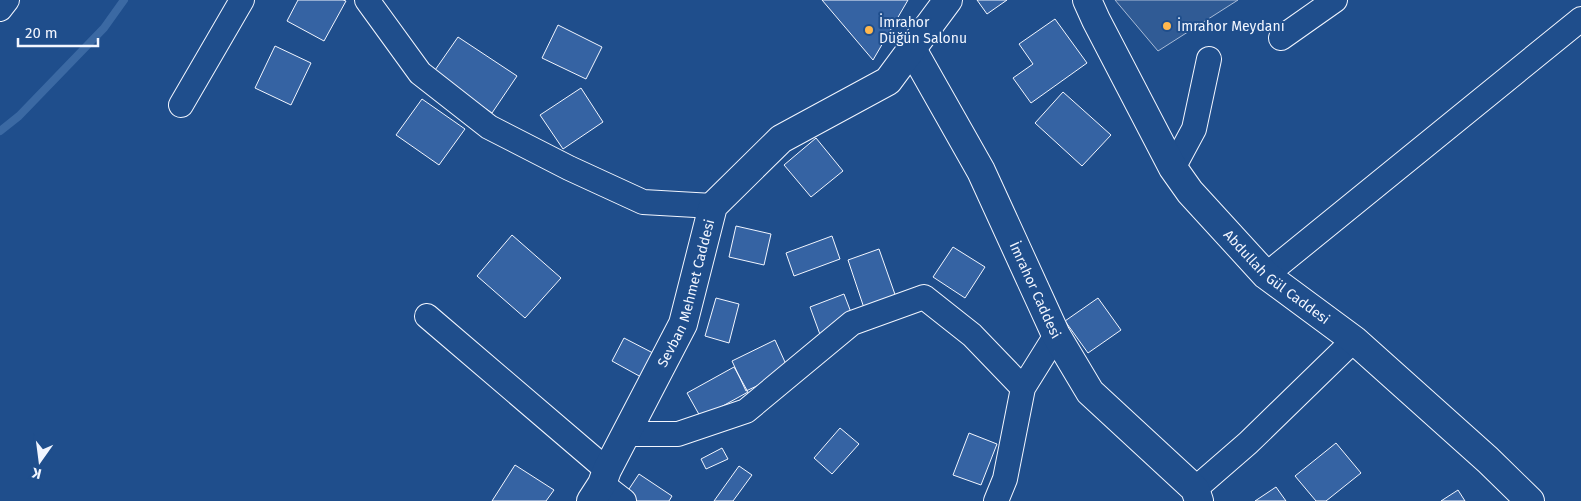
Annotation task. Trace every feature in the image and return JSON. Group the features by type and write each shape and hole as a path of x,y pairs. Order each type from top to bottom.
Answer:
{"street":[{"path":"0,9 7,0"},
{"path":"181,105 242,0"},
{"path":"367,0 420,73 489,127 643,202 713,206"},
{"name":"Sevban Mehmet Caddesi","path":"600,485 683,324 713,206 781,139 888,81 948,0"},
{"name":"Abdullah Gül Caddesi","path":"1088,0 1096,20 1173,168 1190,192 1266,274 1354,340 1488,460 1530,501"},
{"path":"1281,38 1335,0"},
{"path":"1266,274 1581,19"},
{"name":"İmrahor Caddesi","path":"912,49 981,171 1056,336 1090,392 1197,495"},
{"path":"1173,168 1194,129 1209,58"},
{"path":"626,434 678,434 746,411 852,323 924,297 972,335 1023,388"},
{"path":"427,316 600,485 624,501"},
{"path":"996,501 1005,479 1023,388 1056,336"},
{"path":"1197,495 1354,340"}],"shaded area":[{"name":"İmrahor Meydanı","path":"1115,0 1238,0 1158,51"}],"building":[{"path":"298,0 346,1 324,41 287,21"},
{"name":"İmrahor Düğün Salonu","path":"822,0 908,0 873,60"},
{"path":"977,0 1007,0 987,14"},
{"path":"1055,19 1087,63 1031,103 1013,78 1033,64 1019,44"},
{"path":"558,25 602,47 586,79 542,58"},
{"path":"458,37 517,76 492,113 433,73"},
{"path":"275,46 311,63 291,105 255,88"},
{"path":"581,88 603,122 563,149 540,115"},
{"path":"1063,92 1111,135 1082,166 1035,123"},
{"path":"422,99 465,129 439,165 396,135"},
{"path":"816,138 843,171 811,197 784,165"},
{"path":"736,226 771,234 764,265 729,257"},
{"path":"512,235 561,278 525,318 477,276"},
{"path":"832,236 840,259 794,276 786,253"},
{"path":"953,247 985,267 965,298 933,277"},
{"path":"879,249 898,303 866,314 848,260"},
{"path":"844,294 857,328 822,340 810,307"},
{"path":"716,298 739,304 729,343 705,336"},
{"path":"1098,298 1121,330 1088,353 1065,321"},
{"path":"624,338 653,353 641,377 612,361"},
{"path":"775,340 789,371 746,391 732,361"},
{"path":"734,367 748,392 701,418 687,393"},
{"path":"840,428 859,444 832,474 814,458"},
{"path":"969,433 997,444 981,485 953,475"},
{"path":"1336,443 1361,473 1326,501 1316,501 1295,476"},
{"path":"722,448 728,459 706,469 701,459"},
{"path":"515,465 554,490 546,501 492,501"},
{"path":"739,466 752,475 733,501 714,501"},
{"path":"639,474 672,496 669,501 621,501"},
{"path":"1276,487 1286,501 1255,501"},
{"path":"1458,490 1465,501 1441,501"}],"waterway":[{"path":"0,131 19,116 104,28 124,0"}],"place":[{"name":"İmrahor Meydanı","path":"1167,26"},
{"name":"İmrahor Düğün Salonu","path":"869,30"}]}
